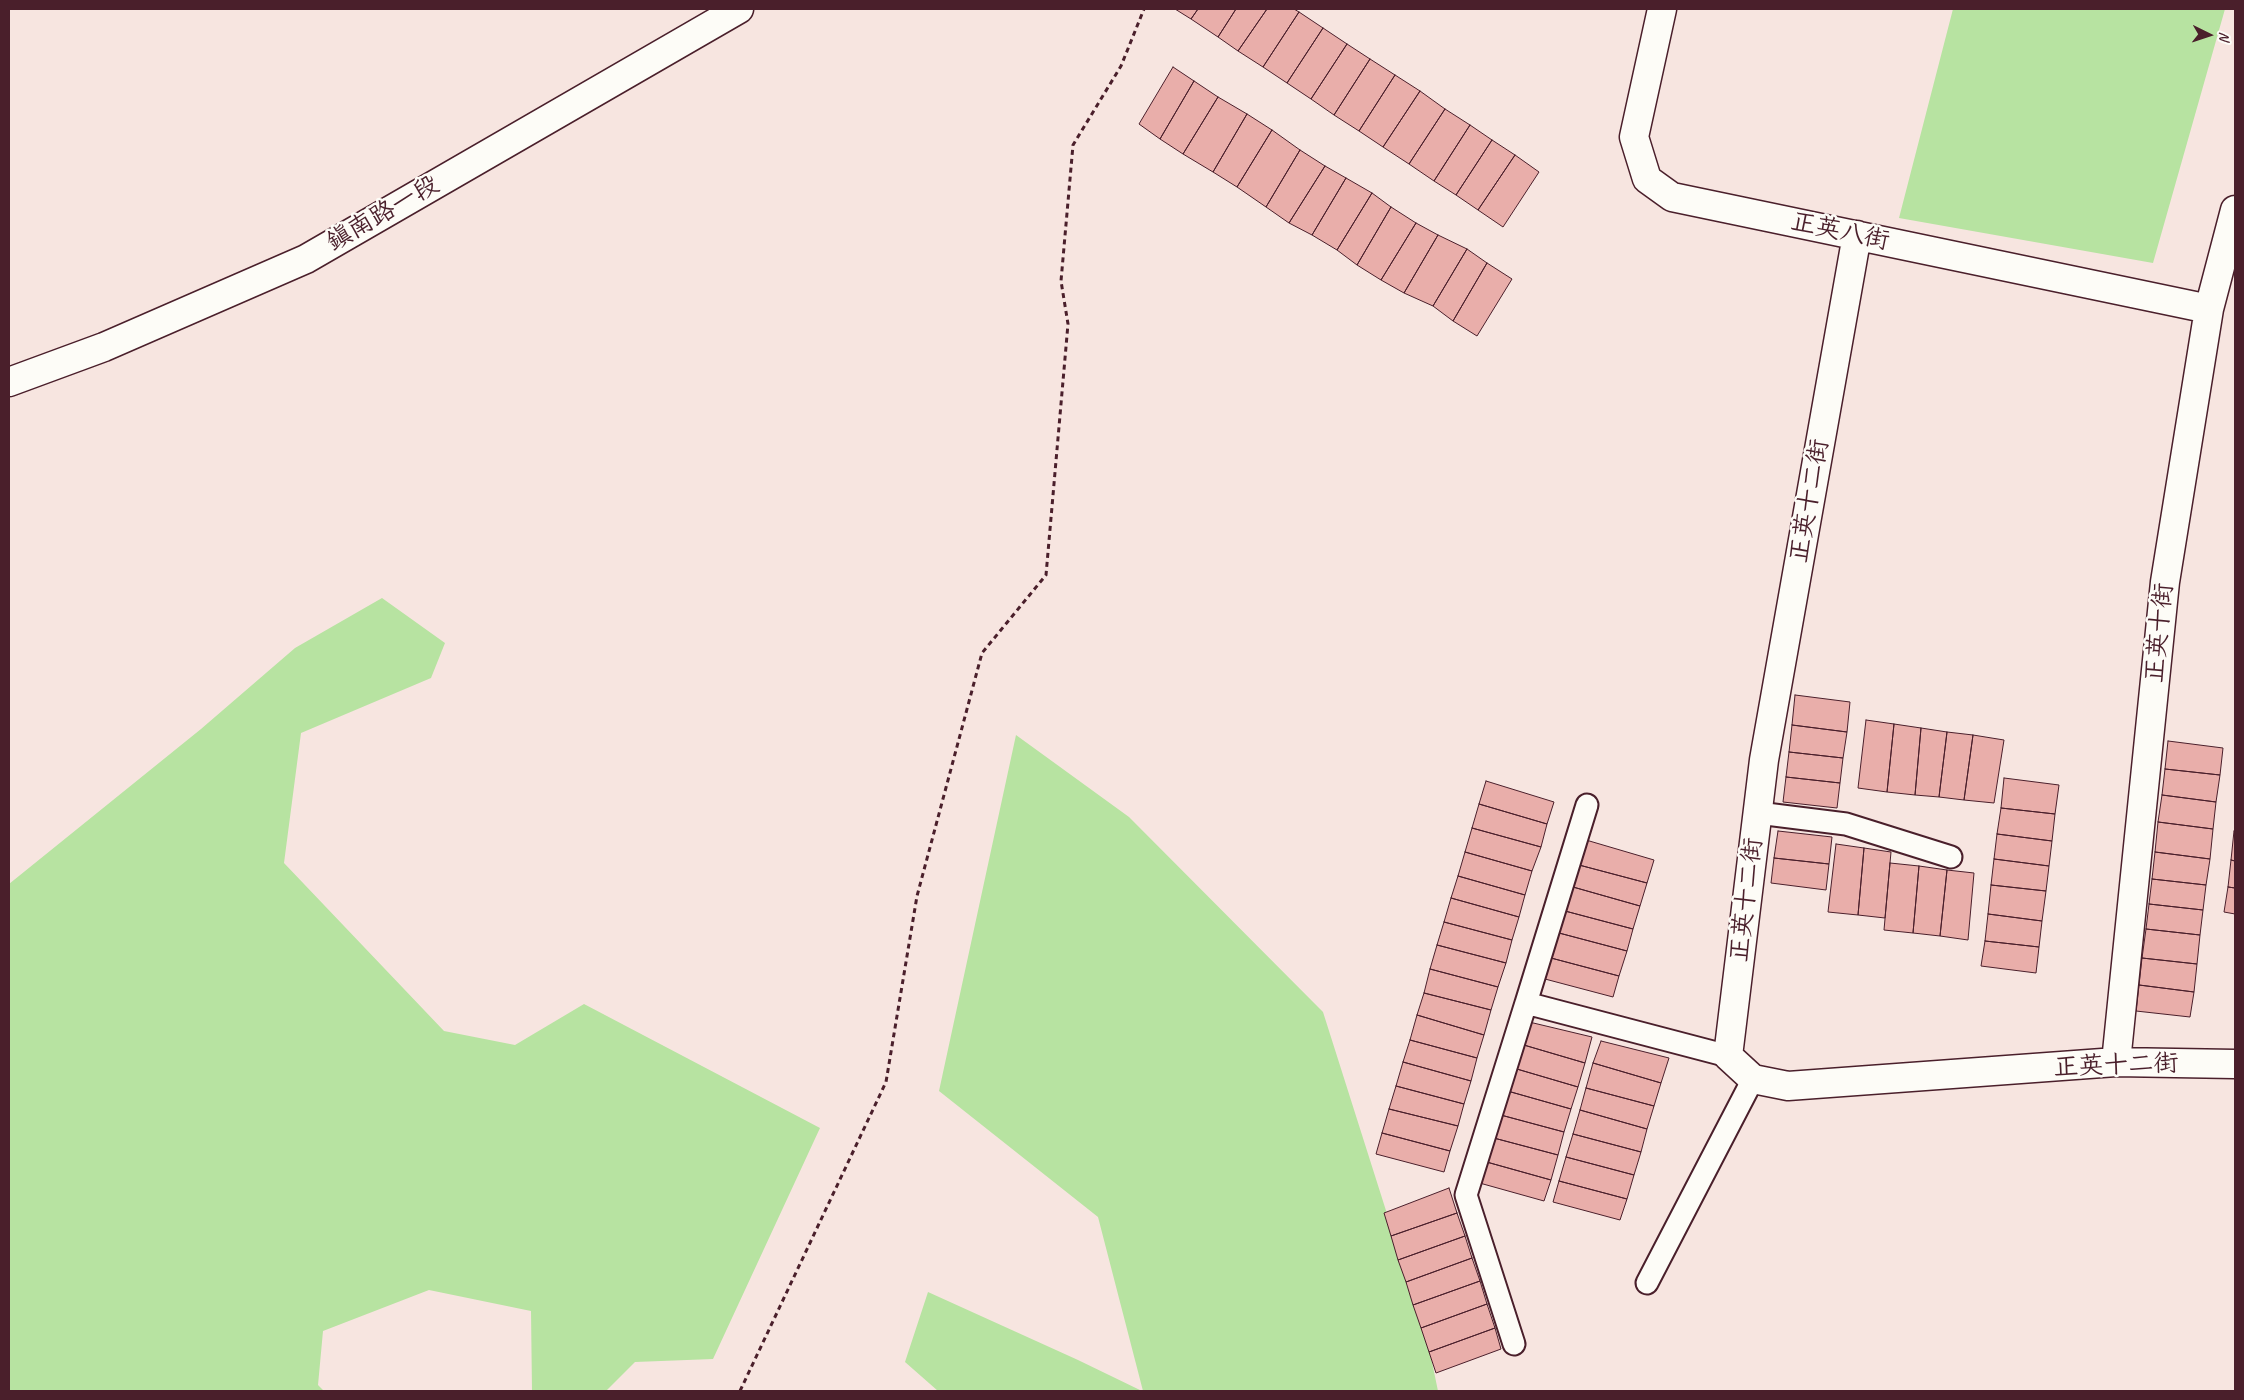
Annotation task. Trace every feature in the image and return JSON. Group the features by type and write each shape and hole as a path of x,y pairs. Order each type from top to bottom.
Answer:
{"street":[{"name":"鎮南路一段","path":"9,382 104,348 306,259 739,9"},
{"name":"正英八街","path":"1662,9 1634,137 1647,179 1672,197 2209,309"},
{"name":"正英十街","path":"2116,1062 2165,582 2209,309 2235,210"},
{"name":"正英十二街","path":"1728,1056 1764,760 1857,235"},
{"path":"1728,1056 1753,1079"},
{"name":"正英十二街","path":"1753,1079 1788,1086 2116,1062 2235,1064"}],"lane":[{"path":"1514,1344 1466,1195 1587,805"},
{"path":"1758,813 1846,824 1951,857"},
{"path":"1526,1003 1728,1056"},
{"path":"1647,1283 1753,1079"}],"path":[{"path":"740,1391 886,1082 918,896 982,653 1046,575 1068,324 1061,281 1073,145 1121,66 1144,9"}],"green space":[{"path":"1953,9 2225,9 2153,263 1899,218"},
{"path":"382,598 445,643 431,678 301,733 284,863 444,1031 515,1045 584,1004 820,1128 713,1359 635,1362 606,1391 532,1391 531,1311 429,1290 323,1331 318,1385 324,1391 9,1391 9,884 201,729 295,648"},
{"path":"1016,735 1129,817 1323,1012 1428,1343 1438,1391 1143,1391 1098,1217 939,1091"},
{"path":"928,1292 1142,1391 938,1391 905,1362"}],"building":[{"path":"1175,9 1198,9 1191,19"},
{"path":"1198,9 1236,9 1218,37 1191,19"},
{"path":"1236,9 1267,9 1238,51 1218,37"},
{"path":"1267,9 1294,9 1299,12 1263,67 1238,51"},
{"path":"1299,12 1323,28 1287,83 1263,67"},
{"path":"1323,28 1347,44 1311,99 1287,83"},
{"path":"1347,44 1370,59 1334,115 1311,99"},
{"path":"1370,59 1395,75 1359,131 1334,115"},
{"path":"1173,67 1194,81 1160,139 1139,124"},
{"path":"1395,75 1420,91 1383,147 1359,131"},
{"path":"1194,81 1218,97 1183,154 1160,139"},
{"path":"1420,91 1445,109 1409,164 1383,147"},
{"path":"1218,97 1247,114 1213,172 1183,154"},
{"path":"1445,109 1470,125 1434,181 1409,164"},
{"path":"1247,114 1272,130 1237,187 1213,172"},
{"path":"1470,125 1492,140 1456,195 1434,181"},
{"path":"1272,130 1300,150 1266,207 1237,187"},
{"path":"1492,140 1515,155 1478,210 1456,195"},
{"path":"1300,150 1325,166 1289,223 1266,207"},
{"path":"1515,155 1539,172 1503,227 1478,210"},
{"path":"1325,166 1346,178 1312,235 1289,223"},
{"path":"1346,178 1372,193 1337,250 1312,235"},
{"path":"1372,193 1391,207 1357,265 1337,250"},
{"path":"1391,207 1416,223 1381,280 1357,265"},
{"path":"1416,223 1438,235 1404,293 1381,280"},
{"path":"1438,235 1467,249 1433,306 1404,293"},
{"path":"1467,249 1487,263 1453,321 1433,306"},
{"path":"1487,263 1512,279 1477,336 1453,321"},
{"path":"1795,695 1850,702 1847,732 1792,725"},
{"path":"1866,720 1894,724 1887,792 1858,788"},
{"path":"1894,724 1921,728 1915,795 1887,792"},
{"path":"1792,725 1847,732 1843,758 1789,752"},
{"path":"1921,728 1947,732 1939,797 1915,795"},
{"path":"1947,732 1973,735 1964,800 1939,797"},
{"path":"1973,735 2004,740 1994,803 1964,800"},
{"path":"2168,741 2223,748 2220,775 2165,769"},
{"path":"1789,752 1843,758 1840,783 1786,777"},
{"path":"2165,769 2220,775 2216,802 2162,795"},
{"path":"1786,777 1840,783 1837,808 1783,802"},
{"path":"2004,778 2059,785 2055,814 2001,808"},
{"path":"1486,781 1554,802 1547,824 1479,804"},
{"path":"2162,795 2216,802 2213,829 2158,822"},
{"path":"1479,804 1547,824 1541,847 1472,828"},
{"path":"2001,808 2055,814 2052,841 1997,834"},
{"path":"2158,822 2213,829 2210,859 2155,852"},
{"path":"1472,828 1541,847 1532,871 1465,852"},
{"path":"1778,831 1832,837 1829,864 1774,858"},
{"path":"2235,831 2235,861 2231,860"},
{"path":"1997,834 2052,841 2049,866 1994,859"},
{"path":"1586,840 1654,860 1647,883 1579,865"},
{"path":"1836,844 1864,848 1858,915 1828,912"},
{"path":"1864,848 1891,852 1885,918 1858,915"},
{"path":"1465,852 1532,871 1525,895 1458,876"},
{"path":"2155,852 2210,859 2206,885 2152,879"},
{"path":"1774,858 1829,864 1826,890 1771,883"},
{"path":"1994,859 2049,866 2046,891 1991,885"},
{"path":"2231,860 2235,861 2235,888 2228,887"},
{"path":"1890,863 1919,866 1913,933 1884,930"},
{"path":"1579,865 1647,883 1640,906 1573,887"},
{"path":"1919,866 1947,870 1940,936 1913,933"},
{"path":"1947,870 1974,873 1968,940 1940,936"},
{"path":"1458,876 1525,895 1519,917 1451,898"},
{"path":"2152,879 2206,885 2203,910 2149,904"},
{"path":"1991,885 2046,891 2042,921 1988,914"},
{"path":"1573,887 1640,906 1633,929 1565,911"},
{"path":"2228,887 2235,888 2235,914 2224,912"},
{"path":"1451,898 1519,917 1512,940 1444,922"},
{"path":"2149,904 2203,910 2200,935 2146,929"},
{"path":"1565,911 1633,929 1627,951 1559,933"},
{"path":"1988,914 2042,921 2039,947 1985,941"},
{"path":"1444,922 1512,940 1506,963 1437,945"},
{"path":"2146,929 2200,935 2197,964 2142,958"},
{"path":"1559,933 1627,951 1619,976 1551,958"},
{"path":"1985,941 2039,947 2036,973 1981,966"},
{"path":"1437,945 1506,963 1498,987 1430,969"},
{"path":"1551,958 1619,976 1613,997 1545,979"},
{"path":"2142,958 2197,964 2194,992 2139,985"},
{"path":"1430,969 1498,987 1491,1010 1424,993"},
{"path":"2139,985 2194,992 2190,1017 2136,1011"},
{"path":"1424,993 1491,1010 1484,1035 1417,1015"},
{"path":"1417,1015 1484,1035 1477,1058 1410,1040"},
{"path":"1525,1021 1592,1037 1585,1063 1517,1043"},
{"path":"1410,1040 1477,1058 1471,1081 1403,1062"},
{"path":"1601,1041 1669,1058 1661,1083 1593,1063"},
{"path":"1517,1043 1585,1063 1578,1087 1510,1067"},
{"path":"1403,1062 1471,1081 1464,1104 1396,1086"},
{"path":"1593,1063 1661,1083 1654,1106 1586,1088"},
{"path":"1510,1067 1578,1087 1571,1109 1504,1090"},
{"path":"1396,1086 1464,1104 1458,1126 1389,1109"},
{"path":"1586,1088 1654,1106 1647,1129 1580,1110"},
{"path":"1504,1090 1571,1109 1564,1132 1497,1114"},
{"path":"1389,1109 1458,1126 1450,1151 1382,1133"},
{"path":"1580,1110 1647,1129 1641,1152 1573,1134"},
{"path":"1497,1114 1564,1132 1558,1155 1490,1137"},
{"path":"1382,1133 1450,1151 1444,1172 1376,1154"},
{"path":"1573,1134 1641,1152 1634,1175 1566,1157"},
{"path":"1490,1137 1558,1155 1551,1180 1483,1161"},
{"path":"1566,1157 1634,1175 1627,1199 1559,1181"},
{"path":"1483,1161 1551,1180 1544,1201 1476,1182"},
{"path":"1559,1181 1627,1199 1620,1220 1553,1202"},
{"path":"1449,1188 1457,1213 1391,1236 1384,1213"},
{"path":"1457,1213 1465,1236 1398,1260 1391,1236"},
{"path":"1465,1236 1472,1258 1406,1282 1398,1260"},
{"path":"1472,1258 1480,1281 1413,1305 1406,1282"},
{"path":"1480,1281 1487,1304 1421,1328 1413,1305"},
{"path":"1487,1304 1495,1328 1429,1352 1421,1328"},
{"path":"1495,1328 1501,1349 1436,1373 1429,1352"}]}
